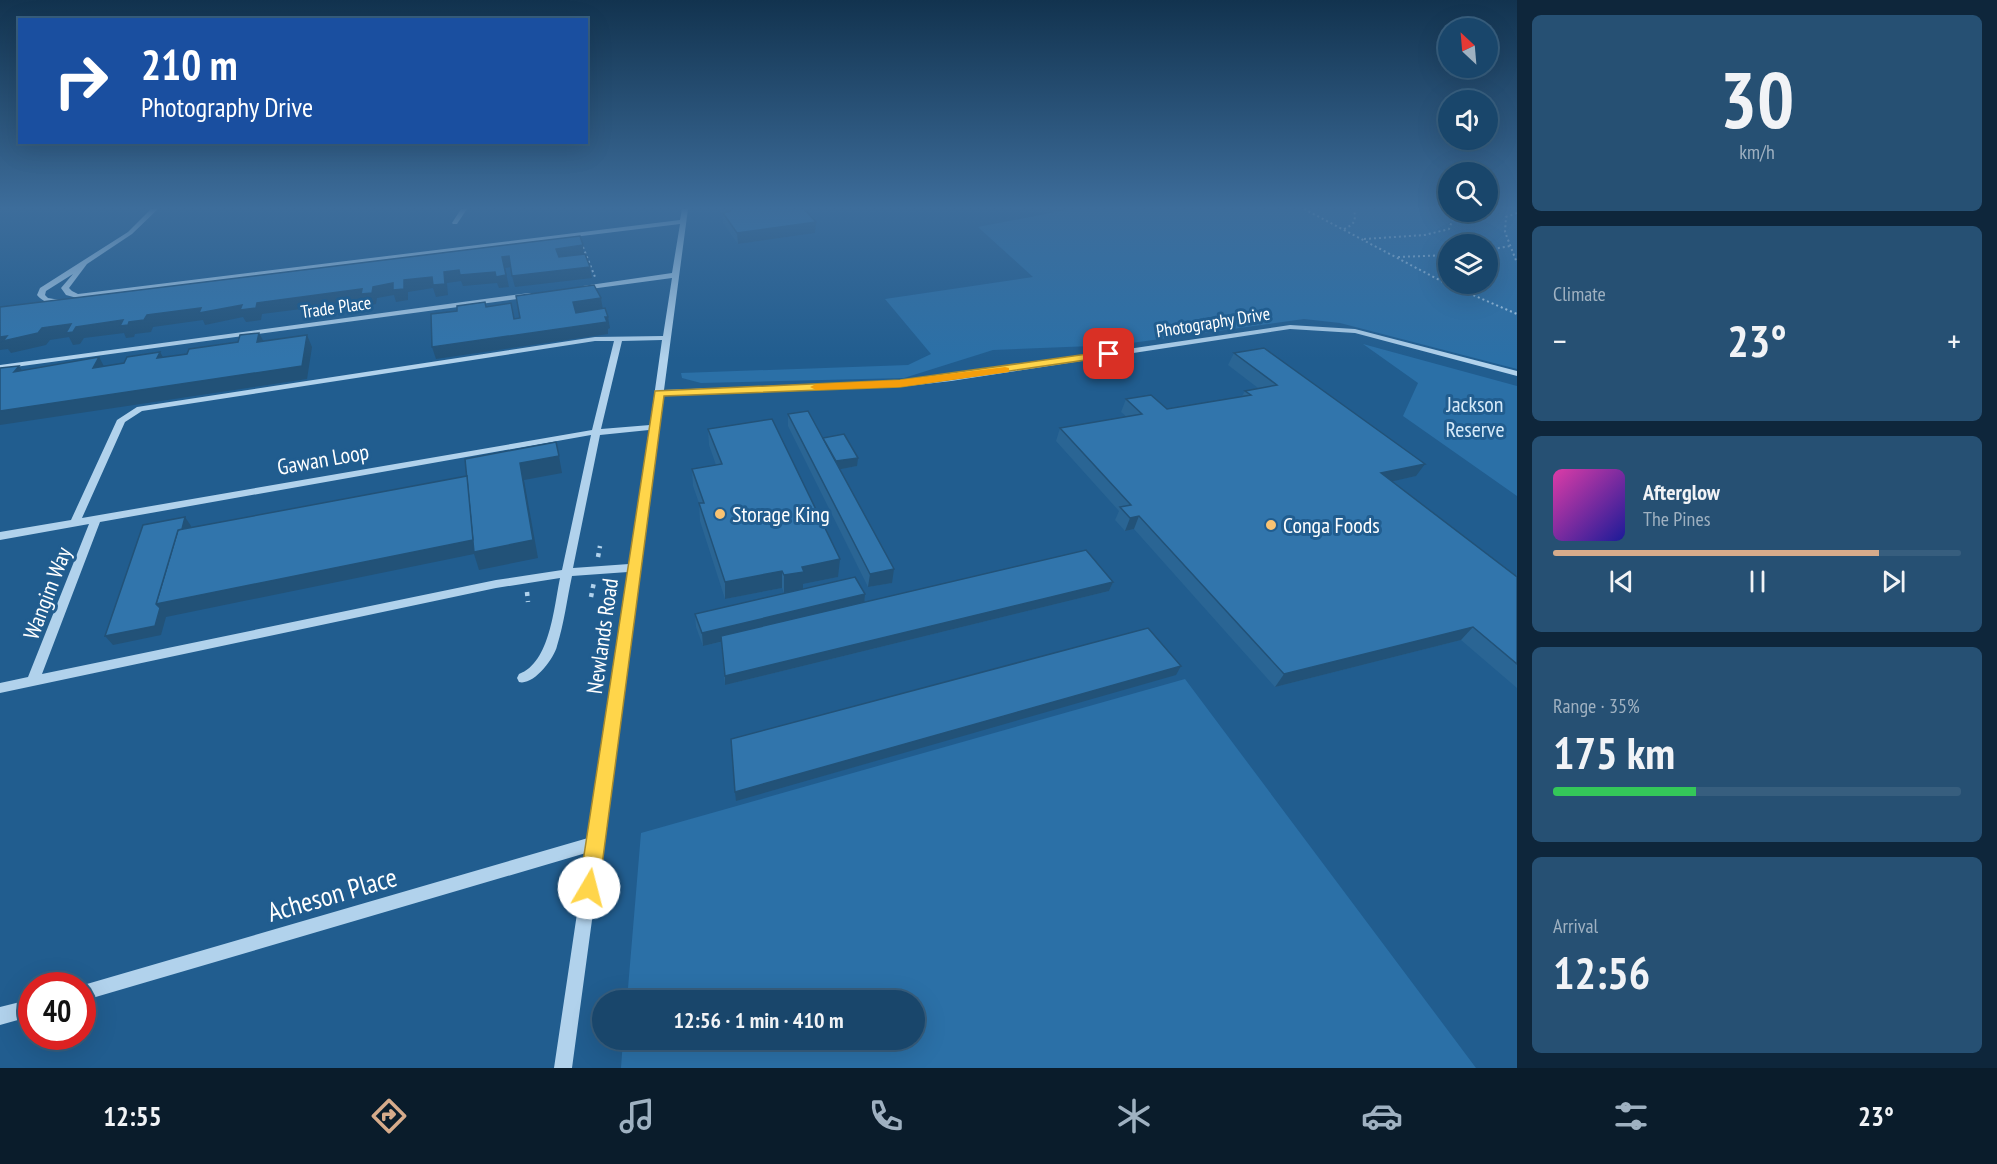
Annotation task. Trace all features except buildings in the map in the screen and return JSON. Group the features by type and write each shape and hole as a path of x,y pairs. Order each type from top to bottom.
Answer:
{"street":[{"path":"57,302 46,300 41,295 43,290 92,259"},
{"path":"84,264 65,288 69,293 77,296 390,259"},
{"path":"38,305 117,294 127,296 413,259"},
{"name":"Newlands Road","path":"563,1068 678,259"},
{"path":"575,289 676,275"},
{"name":"Trade Place","path":"0,367 540,294"},
{"name":"Photography Drive","path":"659,393 900,384 1290,327 1355,331 1517,374"},
{"path":"523,678 531,675 551,648 596,432 619,338"},
{"path":"75,523 121,420 140,409 595,339 667,338"},
{"name":"Gawan Loop","path":"0,536 596,432 654,427"},
{"name":"Wangim Way","path":"33,681 96,519"},
{"path":"0,688 496,584 568,573 634,568"},
{"name":"Acheson Place","path":"96,989 595,843"},
{"path":"0,1016 18,1011"}],"path":[{"path":"588,259 599,286"},
{"path":"1400,259 1445,283 1517,314"}],"green space":[{"path":"1013,259 1438,259 1438,294 1498,294 1498,259 1517,259 1517,369 1340,323 1304,319 1117,345 993,350 904,378 701,383 682,378 681,373 908,365 931,354 885,299 1033,277"},
{"name":"Jackson Reserve","path":"1363,344 1517,386 1517,496 1403,416 1418,383"},
{"path":"1185,679 1476,1068 621,1068 622,1050 925,1050 925,990 628,990 641,833"}],"slow traffic":[{"path":"816,387 900,384 1005,370"}],"place":[{"name":"Storage King","path":"720,514"},
{"name":"Conga Foods","path":"1271,525"}],"route":[{"path":"589,888 659,393 900,384 1109,354"}]}
